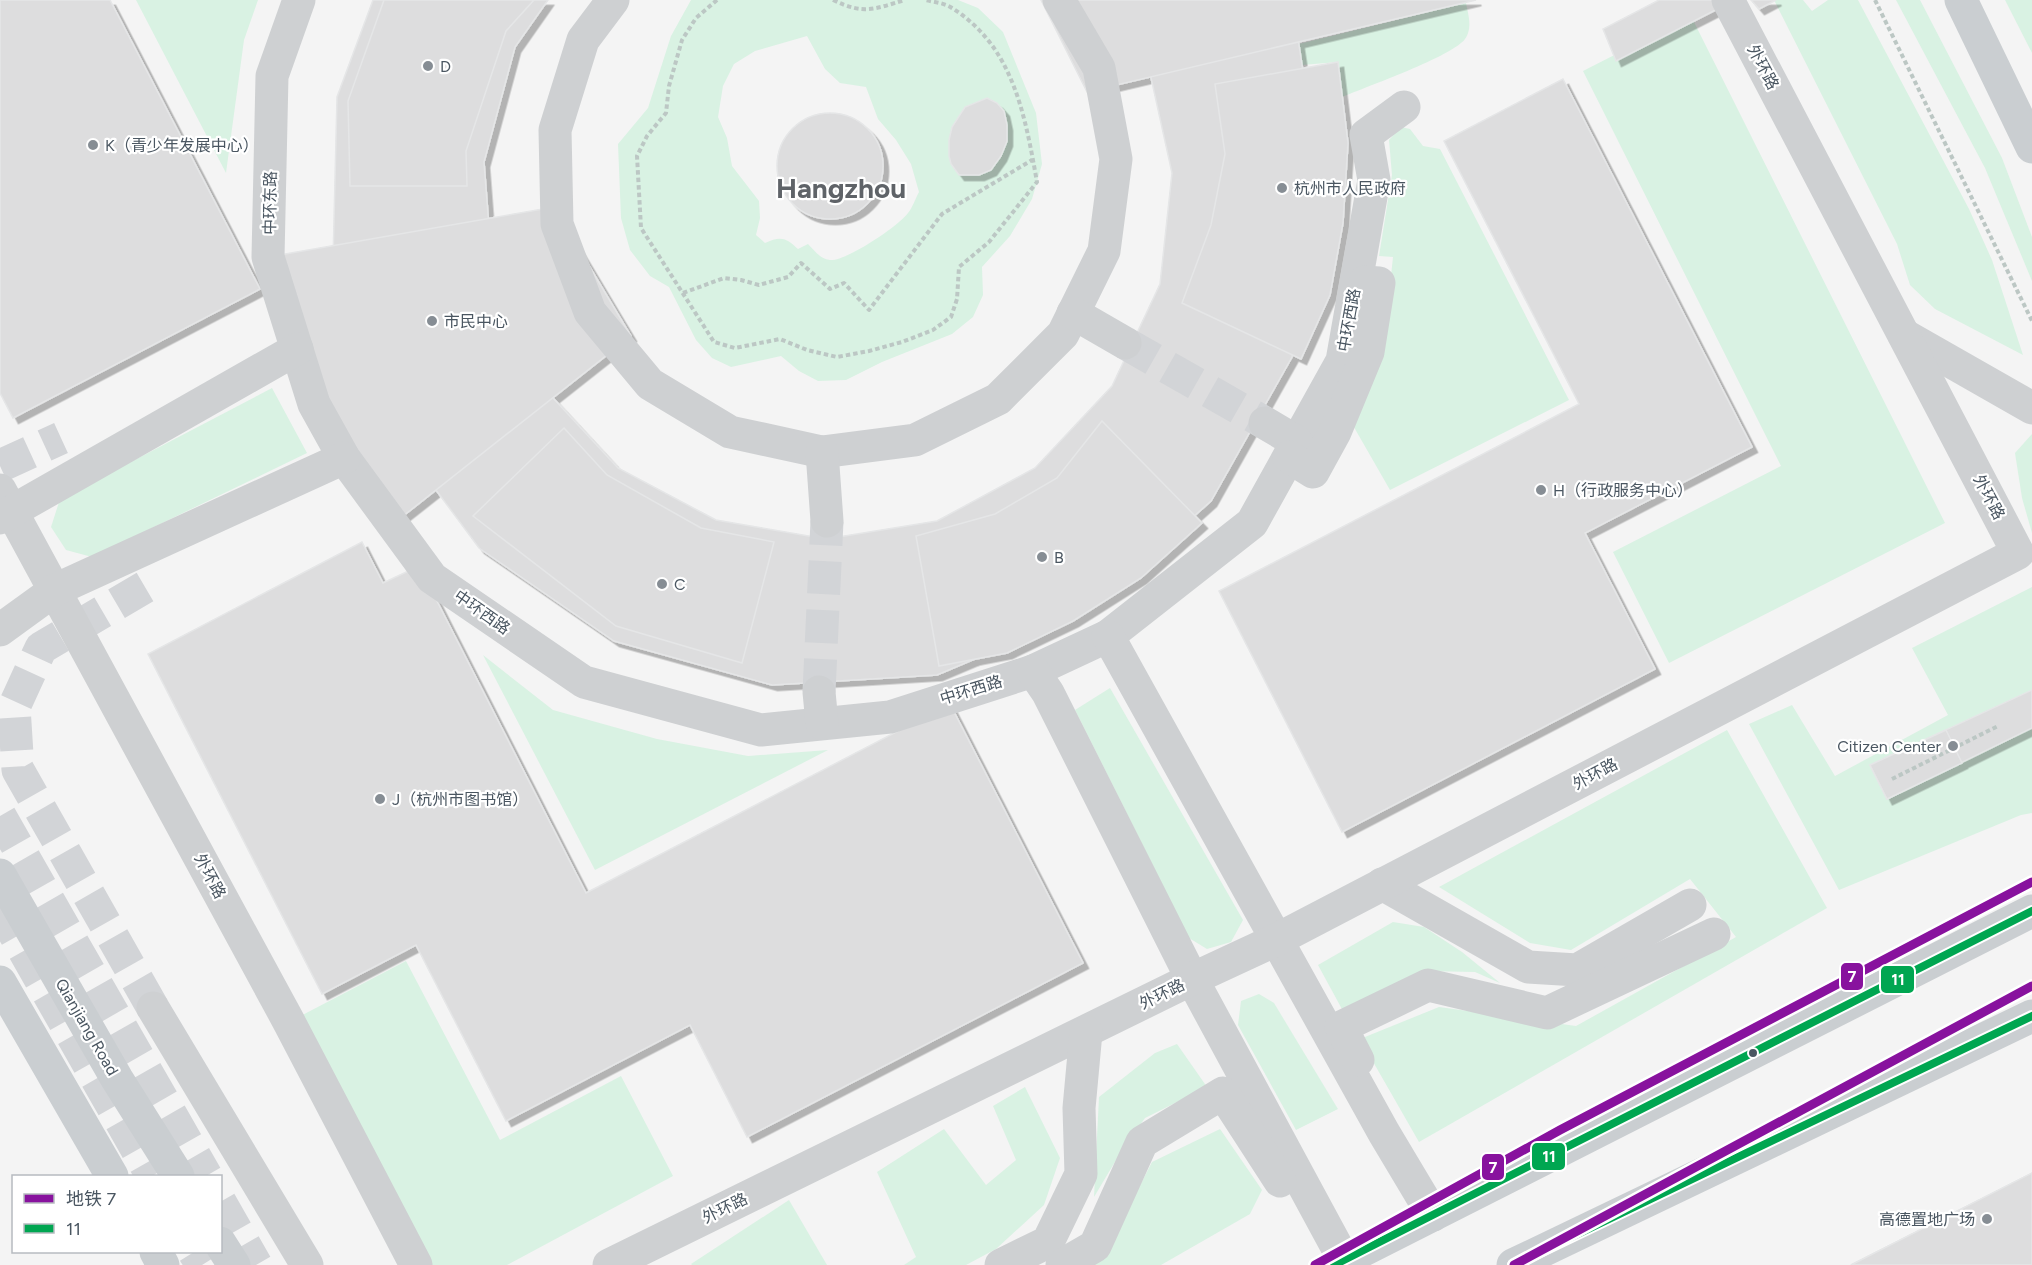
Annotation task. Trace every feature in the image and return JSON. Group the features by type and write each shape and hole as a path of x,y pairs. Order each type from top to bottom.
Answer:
{"main road":[{"path":"1961,0 2032,147"},
{"name":"Qianjiang Road","path":"0,875 117,1079 177,1175"},
{"path":"1339,1262 2032,911"},
{"path":"0,982 111,1175"},
{"path":"1513,1265 2032,1016"},
{"path":"222,1246 234,1265"}],"street":[{"name":"中环东路","path":"299,0 272,76 268,257 314,404"},
{"path":"613,0 583,40 555,130 557,224 590,312 650,384 730,432 822,452 915,440 998,399 1063,334 1104,250 1116,159 1099,68 1059,0"},
{"name":"外环路","path":"609,1265 1276,940 2018,553 1728,0"},
{"name":"中环西路","path":"314,404 344,458 432,578 584,682 761,730 820,708 890,717 1033,671 1108,636 1252,523 1342,361 1374,180 1366,135 1404,107"},
{"path":"1073,313 1125,343"},
{"path":"1904,335 2032,408"},
{"path":"4,506 297,349"},
{"path":"1264,423 1293,449"},
{"path":"822,452 827,521"},
{"path":"0,630 55,590 344,458"},
{"name":"外环路","path":"4,506 55,590 289,1022 416,1265"},
{"path":"1108,636 1384,1133 1433,1215"},
{"path":"1033,671 1048,693 1192,979 1312,1198 1339,1262"},
{"path":"1382,884 1528,967 1576,970 1690,905"},
{"path":"1384,1133 1390,1121 1341,1027 1428,986 1547,1013 1714,934"},
{"path":"153,1008 307,1265"},
{"path":"1001,1265 1048,1242 1081,1174 1079,1108 1086,1032"},
{"path":"1062,1265 1095,1246 1142,1142 1223,1093 1284,1188 1312,1198"}],"path":[{"path":"717,0 696,18 682,40 669,86 666,112 647,136 637,156 641,228 714,342 735,348 780,339 807,350 837,357 902,342 933,330 951,317 957,299 959,267 989,242 1037,182 1020,106 1005,66 987,35 950,6 925,0"},
{"path":"833,0 848,7 869,10 905,0"},
{"path":"1875,0 2032,321"},
{"path":"683,293 724,278 759,285 788,277 801,262 830,289 844,283 869,310 942,214 1033,159"},
{"path":"1892,778 1998,726"}],"green space":[{"path":"136,0 258,0 244,40 226,173"},
{"path":"691,0 958,0 978,8 1003,32 1036,113 1042,164 1032,199 1010,236 982,267 983,295 973,317 952,334 882,362 846,380 818,381 799,371 781,356 731,367 712,358 696,340 669,287 650,276 630,250 621,218 618,144 648,108 671,36","holes":["807,36 825,69 840,83 866,87 878,119 896,140 911,164 919,192 910,211 894,226 859,249 830,260 820,256 808,244 798,249 786,240 775,239 765,243 756,235 760,218 759,201 732,166 727,138 718,117 723,86 734,64 755,51"]},
{"path":"1774,0 1803,0 1812,11 1828,0 1858,0 1969,209 1992,260 2023,355 1935,309 1910,285 1897,244"},
{"path":"1896,0 1920,0 2002,158 2032,237 2032,281 1985,168"},
{"path":"2005,0 2032,0 2032,53"},
{"path":"1466,3 1469,30 1465,39 1457,46 1427,62 1342,97 1338,62 1302,65 1299,44"},
{"path":"1691,16 1945,523 1669,663 1613,552 1781,466 1583,71"},
{"path":"1401,127 1410,129 1423,146 1440,149 1569,400 1390,490 1351,422 1387,313 1393,257 1379,256 1392,175 1389,140"},
{"path":"272,388 307,453 92,557 66,550 51,527 60,499"},
{"path":"2032,434 2032,533 2022,498 2015,453"},
{"path":"2032,587 2032,813 2021,815 1839,890 1749,724 1792,705 1835,776 1948,715 1912,648"},
{"path":"483,655 553,710 657,739 748,756 828,750 595,870"},
{"path":"1110,688 1243,920 1231,942 1207,949 1189,938 1075,710"},
{"path":"1727,730 1827,908 1419,1142 1360,1039 1439,1007 1576,1026 1736,937 1690,879 1571,950 1530,943 1439,887"},
{"path":"1393,922 1424,927 1462,952 1500,983 1475,972 1424,971 1343,1011 1318,965"},
{"path":"406,961 500,1140 621,1076 673,1176 507,1265 416,1265 289,1022"},
{"path":"1259,994 1274,1003 1338,1109 1296,1130 1238,1025 1241,1001"},
{"path":"1177,1044 1207,1087 1145,1118 1122,1150 1094,1197 1099,1097 1155,1053"},
{"path":"1025,1087 1060,1158 1044,1205 996,1249 966,1265 904,1265 916,1257 877,1172 944,1129 986,1185 1016,1160 993,1106"},
{"path":"1220,1129 1262,1190 1250,1214 1161,1265 1087,1265 1120,1225 1152,1162"},
{"path":"789,1200 827,1265 691,1264"}],"building":[{"name":"K（青少年发展中心）","path":"0,0 110,0 260,289 13,418 0,393"},
{"name":"市民中心","path":"373,0 548,0 515,47 484,162 493,279 542,386 618,468 716,520 826,539 937,521 1035,468 1112,386 1160,284 1172,173 1148,64 1110,0 1280,0 1297,32 1322,195 1292,357 1211,501 1088,611 937,675 772,685 614,641 479,548 381,416 333,260 337,97"},
{"name":"D","path":"384,0 534,0 506,31 466,151 467,186 350,186 348,101"},
{"path":"1041,0 1476,0 1087,92"},
{"path":"1659,0 1735,0 1616,61 1603,29"},
{"path":"1751,0 1776,0 1759,9"},
{"name":"杭州市人民政府","path":"1338,62 1348,143 1343,223 1330,295 1301,359 1182,303 1211,225 1225,154 1215,84"},
{"name":"H（行政服务中心）","path":"1563,79 1752,447 1585,533 1655,669 1342,832 1219,591 1579,404 1444,141"},
{"path":"987,98 997,103 1004,111 1007,141 1001,156 991,170 979,175 959,175 951,164 949,156 952,127 965,107"},
{"path":"830,113 850,117 867,129 879,146 883,166 879,186 867,203 850,215 830,219 810,215 793,203 781,186 777,166 781,146 793,129 810,117"},
{"path":"554,207 631,336 393,524 314,404 268,257"},
{"name":"B","path":"1102,421 1202,523 1141,578 1073,621 1007,653 939,666 916,536 995,514 1057,478"},
{"name":"C","path":"564,428 607,475 701,528 774,542 742,663 616,626 473,516"},
{"name":"J（杭州市图书馆）","path":"362,542 383,583 419,566 586,893 950,704 1083,963 747,1137 690,1025 506,1121 416,945 322,994 148,654"},
{"name":"Citizen Center","path":"2032,690 2032,728 1887,799 1870,765"},
{"path":"1946,730 1962,763 1887,799 1870,765"},
{"name":"高德置地广场","path":"2032,1173 2032,1265 1851,1265"},
{"name":"高德置地广场","path":"2032,1173 2032,1265 1851,1265"}],"tunnel":[{"path":"1125,343 1265,423"},
{"path":"0,466 61,438"},
{"path":"819,692 827,521"},
{"path":"145,587 41,648 14,707 18,770 153,1008"},
{"path":"0,816 205,1175"},
{"path":"0,908 151,1175"},
{"path":"222,1206 256,1265"},
{"path":"195,1253 202,1265"}],"metro line":[{"name":"7","path":"1315,1265 1560,1130 2032,882"},
{"name":"7","path":"1514,1265 2032,986"}],"transit line":[{"name":"11","path":"1334,1265 2032,911"},
{"name":"11","path":"1513,1265 2032,1016"}],"place":[{"name":"D","path":"428,66"},
{"name":"K（青少年发展中心）","path":"93,145"},
{"name":"杭州市人民政府","path":"1282,188"},
{"name":"市民中心","path":"432,321"},
{"name":"H（行政服务中心）","path":"1541,490"},
{"name":"B","path":"1042,557"},
{"name":"C","path":"662,584"},
{"name":"Citizen Center","path":"1953,746"},
{"name":"J（杭州市图书馆）","path":"380,799"},
{"name":"高德置地广场","path":"1987,1219"}],"district":[{"name":"Hangzhou","path":"841,188"}]}
